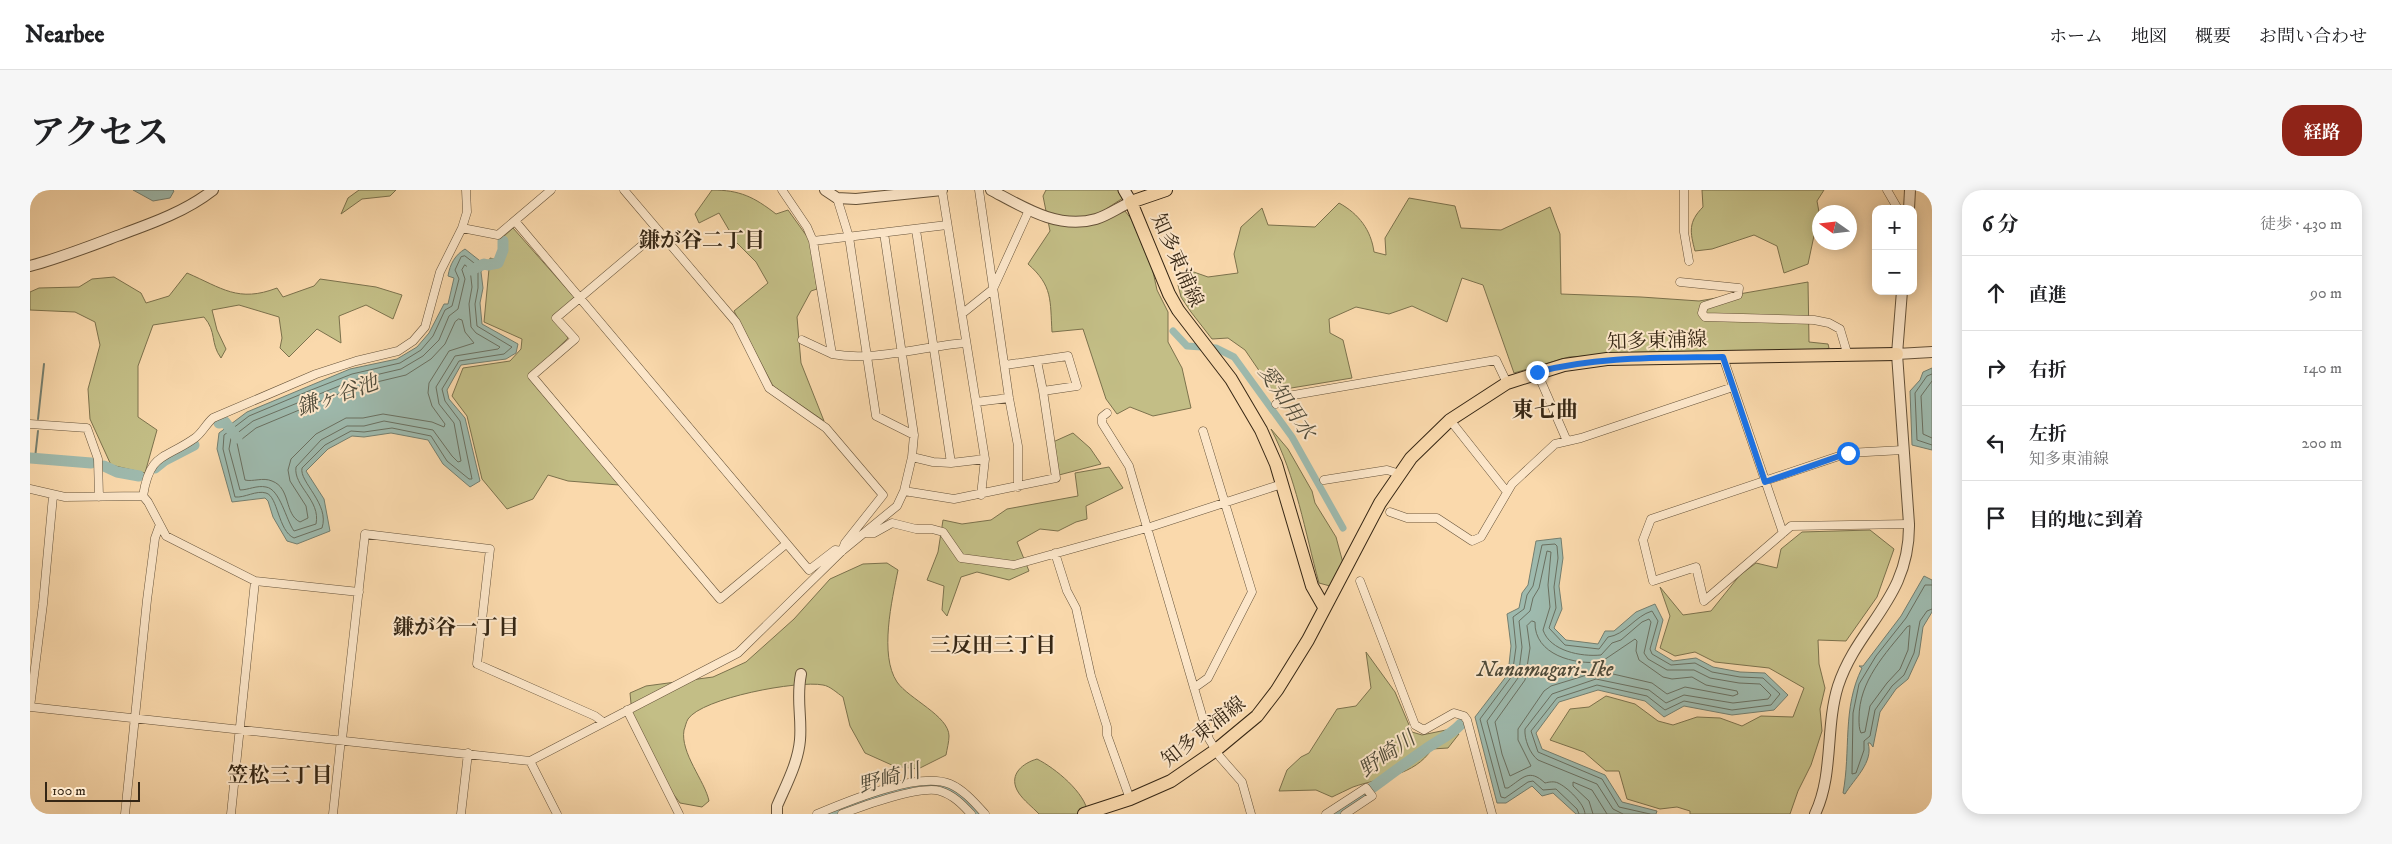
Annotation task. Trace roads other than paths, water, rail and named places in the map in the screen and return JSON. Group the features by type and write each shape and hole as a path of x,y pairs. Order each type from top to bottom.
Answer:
{"main road":[{"path":"1124,190 1131,202"},
{"name":"知多東浦線","path":"1166,190 1131,202 1169,294 1186,322 1213,355 1248,404 1270,449 1312,586 1324,607"},
{"name":"知多東浦線","path":"1084,814 1130,799 1171,781 1216,750 1256,716 1277,690 1308,640 1380,503 1412,458 1450,420 1506,383 1564,365 1607,359 1896,354"}],"street":[{"path":"30,266 70,254 153,222 197,202 213,190"},
{"path":"143,496 148,474 156,460 196,438 205,425 213,418 316,374 356,361 398,351 413,341 425,327 440,272 462,228 467,212 466,190"},
{"path":"462,228 498,235 551,190"},
{"path":"624,190 736,322 769,388 826,428 883,495 845,543 842,551"},
{"path":"782,190 807,226 813,242 832,354"},
{"path":"825,190 837,198 849,237 876,416 914,435"},
{"path":"837,198 907,191 942,190 985,459 981,495"},
{"path":"979,190 1009,398 1018,446 1018,486"},
{"path":"991,190 1028,210 1057,220 1081,221 1095,219 1131,202"},
{"path":"1684,190 1684,232 1689,262"},
{"path":"1887,190 1896,205"},
{"path":"1909,205 1910,190"},
{"path":"963,313 993,289 1028,210"},
{"path":"515,221 809,570 835,550 842,551"},
{"path":"813,242 916,230 947,224"},
{"path":"916,230 951,463"},
{"path":"659,231 556,318 575,339 532,376 720,599 786,544"},
{"path":"53,496 43,604 30,707 530,760 738,653 842,551 897,506 904,491 912,457 914,435 884,233"},
{"path":"1680,282 1739,288 1738,295 1704,306 1702,312 1704,317 1814,320 1829,323 1840,329 1848,356"},
{"path":"1815,814 1822,798 1828,768 1831,726 1838,687 1853,654 1895,590 1906,557 1909,524 1896,354 1902,295"},
{"path":"802,340 832,354 850,358 966,343"},
{"path":"1896,354 1932,352"},
{"path":"1005,365 1068,356 1077,386 1042,391"},
{"path":"1723,357 1783,533"},
{"path":"1276,404 1288,396 1496,360 1506,383"},
{"path":"904,491 954,499 981,495 1056,478 1037,361"},
{"path":"1537,372 1567,441"},
{"path":"1390,512 1406,518 1437,518 1472,541 1481,538 1507,492 1519,476 1550,448 1733,387"},
{"path":"976,402 1009,398"},
{"path":"1107,413 1102,417 1102,423 1129,466 1209,739 1242,782 1251,814"},
{"path":"1450,420 1507,492"},
{"path":"30,424 87,428 98,459 99,497"},
{"path":"1194,688 1208,678 1252,592 1203,431"},
{"path":"1903,450 1848,453 1651,519 1643,540 1653,581 1696,567 1704,601 1791,526 1909,524"},
{"path":"912,457 934,462 951,463 985,459"},
{"path":"1324,480 1388,470 1400,474"},
{"path":"866,533 874,534 892,523 916,529 932,529 943,532 961,558 1014,564 1146,528 1282,484"},
{"path":"30,490 53,496 143,496"},
{"path":"143,496 148,502 159,527 166,536 255,581 358,592"},
{"path":"126,814 149,582 155,538 159,527"},
{"path":"333,814 365,534 490,549 477,664 595,716 603,722"},
{"path":"1055,552 1066,591 1076,608 1091,676 1107,727 1107,735 1130,799"},
{"path":"231,814 255,581"},
{"path":"1360,581 1415,725 1424,730 1454,713 1464,716 1467,720 1492,814"},
{"path":"777,814 778,806 798,754 800,724 798,692 802,674"},
{"path":"627,710 679,814"},
{"path":"461,814 468,753"},
{"path":"530,760 558,814"},
{"path":"817,814 861,797 927,780 944,782 959,789 985,814"},
{"path":"1326,814 1366,788 1372,796 1345,814"},
{"path":"842,814 913,793 935,790 951,795 971,814"}],"water":[{"path":"133,190 174,191 170,198 153,201"},
{"path":"465,249 484,264 481,272 483,288 480,303 482,324 518,344 516,353 506,359 461,365 447,390 449,399 465,418 480,481 470,487 443,464 428,440 391,433 364,437 352,436 328,449 306,471 324,499 330,531 297,544 287,541 273,517 268,501 265,498 232,502 217,449 219,433 247,412 350,369 397,359 417,347 429,333 444,304 448,304 454,278 448,276 450,268 456,257"},
{"path":"1932,368 1932,450 1912,445 1910,391 1920,380 1923,372"},
{"name":"Nanamagari-Ike","path":"1561,538 1563,558 1559,586 1562,609 1554,628 1566,640 1598,644 1605,631 1614,631 1636,612 1655,604 1663,620 1655,650 1673,661 1696,658 1713,667 1740,672 1765,673 1788,695 1774,710 1732,715 1684,706 1664,717 1645,701 1598,690 1559,702 1536,733 1542,749 1605,775 1622,802 1657,811 1656,814 1576,814 1553,793 1542,796 1532,786 1506,803 1497,803 1475,717 1508,674 1511,646 1507,614 1519,608 1522,593 1528,585 1536,541"},
{"path":"1924,576 1932,580 1932,612 1923,627 1919,655 1908,679 1896,689 1880,712 1873,747 1868,743 1869,750 1866,764 1845,794 1843,793 1849,714 1856,683 1862,668 1859,666 1863,666 1901,616"}],"waterway":[{"name":"鎌ヶ谷池","path":"471,270 484,264 498,263 503,250 503,241"},
{"name":"愛知用水","path":"1173,331 1187,346 1216,348 1234,357 1292,437 1343,528"},
{"path":"38,419 44,364"},
{"name":"鎌ヶ谷池","path":"219,423 225,422 237,438"},
{"path":"35,458 38,431"},
{"path":"155,468 165,460 194,445"},
{"path":"30,458 91,463"},
{"path":"104,466 117,472 139,476"},
{"name":"野崎川","path":"1335,814 1461,724"},
{"name":"野崎川","path":"829,814 862,802 928,785 943,787 956,792 978,814"}],"district":[{"name":"鎌が谷二丁目","path":"702,240"},
{"name":"東七曲","path":"1545,409"},
{"name":"鎌が谷一丁目","path":"456,627"},
{"name":"三反田三丁目","path":"993,645"},
{"name":"笠松三丁目","path":"280,775"}]}
